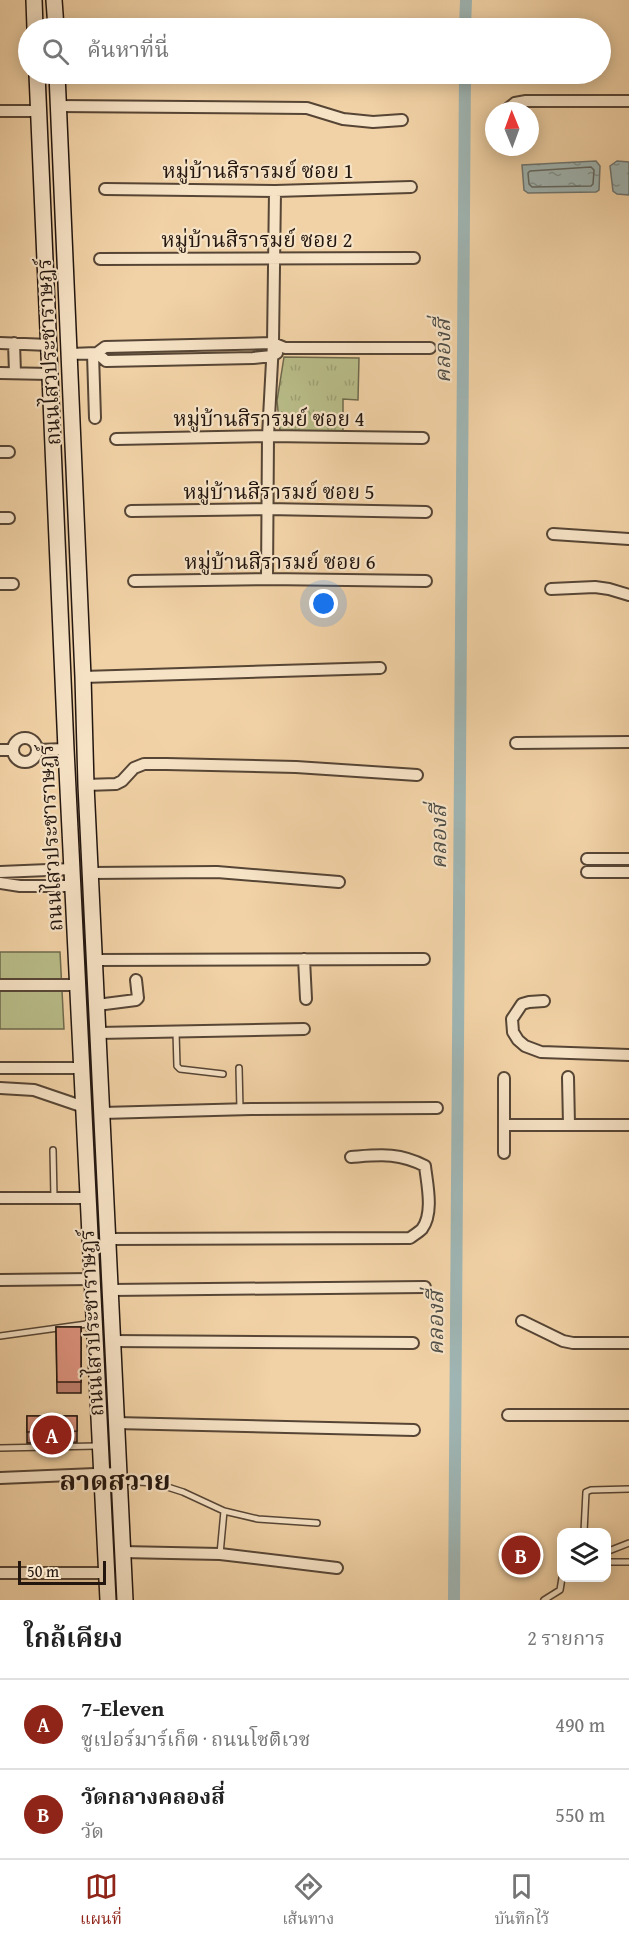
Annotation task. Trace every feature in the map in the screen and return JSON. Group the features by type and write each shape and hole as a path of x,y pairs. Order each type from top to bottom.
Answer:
{"main road":[{"path":"34,0 35,18"},
{"path":"54,0 55,18"},
{"name":"ถนนไสวประชาราษฎร์","path":"38,84 66,750 108,1600"},
{"name":"ถนนไสวประชาราษฎร์","path":"57,84 84,677 86,785 125,1600"},
{"path":"56,505 76,503"}],"street":[{"path":"520,102 629,101"},
{"path":"57,106 307,108 343,118 373,122 402,120"},
{"path":"0,111 39,111"},
{"name":"หมู่บ้านสิรารมย์ ซอย 1","path":"105,189 275,191 411,187"},
{"path":"267,579 268,436 273,343 275,191"},
{"name":"หมู่บ้านสิรารมย์ ซอย 2","path":"100,259 414,258"},
{"path":"0,343 49,345"},
{"path":"14,343 15,373"},
{"path":"70,354 95,353 105,347 211,344 273,343 285,348 430,348"},
{"path":"211,344 212,359"},
{"path":"159,345 159,360"},
{"path":"95,353 106,361 212,359 272,356 285,348"},
{"path":"95,353 95,418"},
{"path":"0,373 50,374"},
{"name":"หมู่บ้านสิรารมย์ ซอย 4","path":"116,439 268,436 423,438"},
{"name":"หมู่บ้านสิรารมย์ ซอย 5","path":"131,511 426,512"},
{"path":"553,534 629,539"},
{"name":"หมู่บ้านสิรารมย์ ซอย 6","path":"134,581 267,579 426,581"},
{"path":"0,584 13,584"},
{"path":"552,589 595,587 629,595"},
{"path":"84,677 380,668"},
{"path":"24,738 33,741 37,750 33,758 25,762 16,759 13,750 16,742 24,738"},
{"path":"516,743 629,742"},
{"path":"0,750 13,750"},
{"path":"37,750 66,750"},
{"path":"86,785 116,784 134,768 155,764 296,767 417,775"},
{"path":"587,859 629,859"},
{"path":"0,872 72,869"},
{"path":"90,873 217,872 339,882"},
{"path":"587,872 629,872"},
{"path":"0,883 20,886 73,886"},
{"path":"304,959 306,999"},
{"path":"94,960 424,959"},
{"path":"97,1005 136,1000 138,998 136,980"},
{"path":"0,985 78,985"},
{"path":"544,1001 522,1004 512,1019 513,1032 525,1046 542,1052 629,1055"},
{"path":"98,1033 304,1029"},
{"path":"0,1068 82,1068"},
{"path":"504,1077 504,1153"},
{"path":"568,1077 569,1125"},
{"path":"0,1088 34,1090 84,1107"},
{"path":"102,1113 240,1109 437,1108"},
{"path":"504,1125 629,1125"},
{"path":"108,1239 410,1238 421,1230 428,1218 425,1166 408,1157 391,1155 351,1157"},
{"path":"0,1198 88,1198"},
{"path":"0,1280 92,1279"},
{"path":"110,1290 425,1287"},
{"path":"522,1321 563,1341 587,1345 629,1343"},
{"path":"112,1341 413,1343"},
{"path":"508,1415 629,1415"},
{"path":"116,1424 414,1430"},
{"path":"0,1478 102,1474 119,1477"},
{"path":"122,1552 220,1554 337,1568"},
{"path":"0,1573 106,1573"}],"lane":[{"path":"176,1030 177,1066 180,1069 223,1074"},
{"path":"239,1068 240,1109"},
{"path":"53,1150 54,1198"},
{"path":"0,1336 94,1323"},
{"path":"0,1448 100,1446"},
{"path":"119,1477 183,1492 224,1511 258,1519 317,1523"},
{"path":"584,1528 586,1492 629,1490"},
{"path":"220,1554 224,1511"},
{"path":"611,1550 629,1543"},
{"path":"611,1562 629,1562"},
{"path":"544,1600 560,1590 561,1582"}],"green space":[{"path":"284,357 359,358 358,400 343,399 343,436 287,437 280,430 277,401"},
{"path":"0,952 60,952 64,1029 0,1029"}],"water":[{"path":"596,161 600,166 599,190 596,192 528,193 524,190 522,165"},
{"path":"617,161 629,162 629,195 617,194 613,191 610,166"}],"building":[{"path":"56,1327 81,1327 81,1382 57,1382"},
{"path":"27,1416 77,1416 77,1431 27,1432"}],"waterway":[{"name":"คลองสี่","path":"465,18 466,0"},
{"name":"คลองสี่","path":"454,1600 465,84"}],"place":[{"name":"7-Eleven","path":"52,1435"},
{"name":"วัดกลางคลองสี่","path":"521,1555"}],"district":[{"name":"ลาดสวาย","path":"115,1480"}]}
